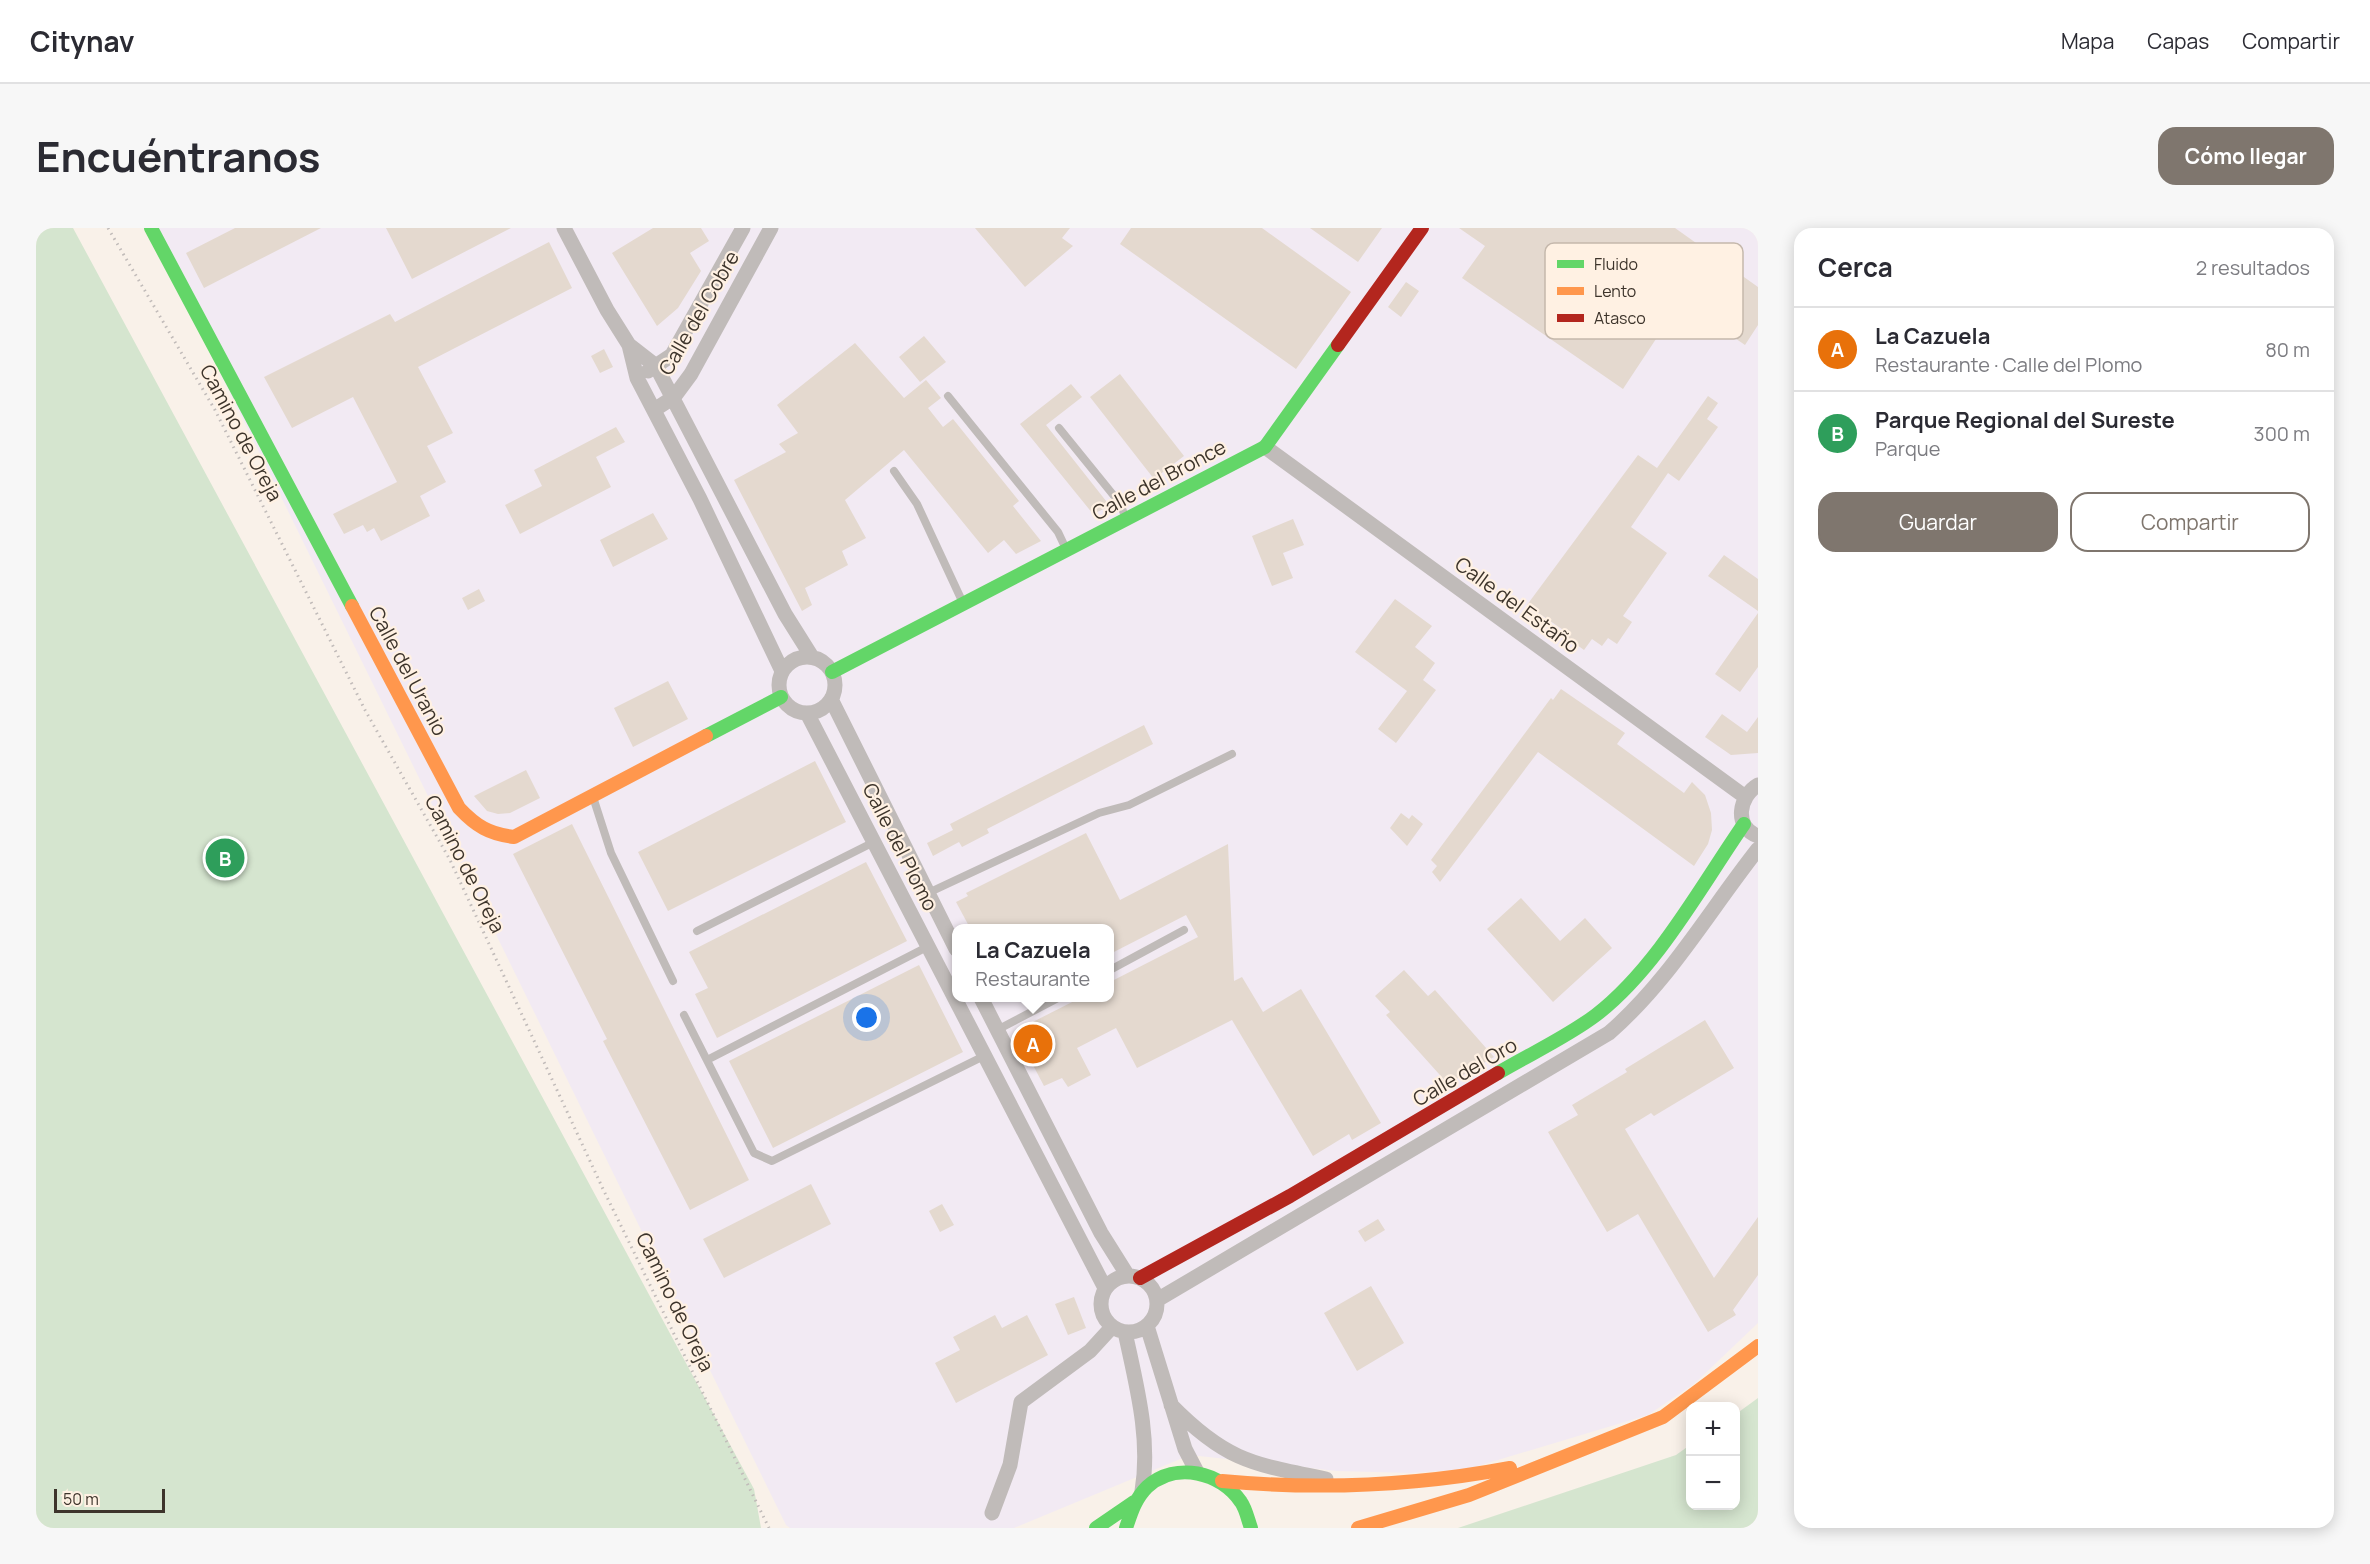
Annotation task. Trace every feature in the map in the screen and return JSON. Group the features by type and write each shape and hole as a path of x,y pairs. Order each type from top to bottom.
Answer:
{"street":[{"name":"Calle del Uranio","path":"151,228 459,807 478,829 495,835 514,837 781,697"},
{"path":"564,228 607,310 629,345 637,378 782,671"},
{"name":"Calle del Cobre","path":"637,378 672,355 743,228"},
{"name":"Calle del Cobre","path":"654,410 674,398 692,374 771,228"},
{"name":"Calle del Bronce","path":"832,672 1265,447 1422,228"},
{"path":"629,345 656,366 785,614 812,657"},
{"name":"Calle del Estaño","path":"1265,447 1744,796"},
{"path":"800,657 812,657 827,665 832,672 834,690 825,706 807,713 788,706 778,688 782,671 790,662 800,657"},
{"name":"Calle del Plomo","path":"831,699 952,939"},
{"name":"Calle del Plomo","path":"807,713 952,995"},
{"path":"1758,785 1744,796 1740,810 1744,824 1758,836"},
{"name":"Calle del Oro","path":"1134,1277 1290,1196 1570,1033 1596,1015 1621,993 1642,968 1744,824"},
{"path":"1157,1300 1610,1033 1637,1009 1660,982 1758,849"},
{"name":"Calle del Plomo","path":"956,1002 1106,1288"},
{"path":"983,1002 1101,1233 1134,1277 1148,1283 1157,1300 1155,1314 1147,1326 1137,1331 1118,1329 1103,1316 1101,1302 1106,1288 1112,1281 1134,1277"},
{"path":"1147,1326 1185,1449 1197,1472"},
{"path":"1118,1329 1143,1436 1147,1465 1126,1528"},
{"path":"993,1513 1010,1465 1021,1402 1118,1329"},
{"path":"1358,1528 1469,1495 1663,1417 1758,1346"},
{"path":"1171,1405 1197,1432 1219,1448 1248,1462 1359,1486"},
{"path":"1096,1528 1158,1479 1177,1472 1197,1472 1222,1480 1258,1484 1359,1486 1465,1478 1578,1452"},
{"path":"1222,1480 1236,1492 1246,1508 1251,1528"}],"lane":[{"path":"948,396 1058,532 1067,550"},
{"path":"1059,428 1119,502 1127,519"},
{"path":"894,471 917,504 964,604"},
{"path":"928,893 1099,813 1129,805 1232,754"},
{"path":"593,796 611,853 672,981"},
{"path":"697,931 874,842"},
{"path":"1114,968 1184,930"},
{"path":"707,1060 927,947"},
{"path":"997,1030 1050,1002"},
{"path":"684,1015 754,1153 772,1161 984,1056"}],"path":[{"name":"Camino de Oreja","path":"108,228 215,410 365,710 450,860 603,1189 769,1528"}],"shaded area":[{"path":"149,228 1758,228 1758,1323 1694,1384 1648,1415 1468,1469 1411,1473 1337,1471 1190,1455 1014,1528 790,1528 786,1525"}],"green space":[{"path":"36,228 73,228 754,1489 761,1528 36,1528"},
{"path":"1758,1398 1758,1528 1458,1528 1676,1455 1686,1448 1686,1510 1740,1510 1740,1411"}],"building":[{"path":"235,228 321,228 204,288 186,253"},
{"path":"386,228 511,228 412,279"},
{"path":"653,228 701,228 709,241 690,253 701,271 678,308 657,326 612,253"},
{"path":"975,228 1070,228 1062,238 1073,246 1025,287"},
{"path":"1131,228 1262,228 1351,292 1296,369 1120,244"},
{"path":"1310,228 1382,228 1358,262"},
{"path":"1459,228 1675,228 1696,243 1545,243 1545,335 1462,278 1485,246"},
{"path":"549,242 572,288 418,367 453,433 427,446 446,482 420,496 430,516 381,541 374,528 367,532 363,525 344,534 333,514 397,482 353,397 292,428 264,377 390,314 395,322"},
{"path":"1743,276 1758,287 1758,325 1745,345 1736,339 1743,339"},
{"path":"1406,282 1419,291 1401,317 1388,307"},
{"path":"924,336 946,362 920,382 899,357"},
{"path":"1550,339 1656,339 1623,389"},
{"path":"855,343 904,398 926,380 941,398 928,408 943,427 953,419 1019,501 1013,506 1041,541 1016,554 1004,540 988,553 904,450 845,500 866,538 842,551 848,565 805,588 812,605 802,611 734,480 786,452 779,444 798,433 777,405"},
{"path":"604,349 613,367 600,373 591,356"},
{"path":"1120,374 1184,456 1154,479 1090,397"},
{"path":"1071,384 1082,397 1046,425 1110,506 1093,514 1020,424"},
{"path":"1708,396 1718,403 1707,419 1718,427 1679,481 1668,473 1631,527 1667,553 1623,616 1632,622 1617,644 1608,638 1602,646 1592,639 1584,650 1566,637 1569,634 1527,605 1638,455 1657,468"},
{"path":"616,427 625,442 596,457 611,487 520,534 505,505 542,486 534,470"},
{"path":"653,513 668,539 613,567 600,540"},
{"path":"1293,519 1304,545 1283,553 1293,578 1272,586 1252,536"},
{"path":"1724,555 1758,579 1758,611 1708,576"},
{"path":"479,589 485,601 468,610 462,598"},
{"path":"1395,599 1432,626 1415,647 1435,663 1423,680 1436,690 1396,743 1378,729 1407,691 1355,652"},
{"path":"1758,613 1758,667 1740,692 1715,674"},
{"path":"668,681 688,719 633,747 614,708"},
{"path":"1561,689 1625,733 1617,744 1684,793 1692,782 1705,795 1711,813 1712,830 1708,844 1694,866 1538,752 1440,882 1432,872 1437,866 1431,860 1551,698 1553,700"},
{"path":"1722,714 1747,732 1758,717 1758,753 1731,755 1705,737"},
{"path":"1144,725 1153,744 987,829 989,833 962,847 959,842 933,856 927,843 953,830 950,824"},
{"path":"815,761 846,822 668,911 638,852"},
{"path":"526,770 540,798 510,813 498,814 487,811 474,796"},
{"path":"1401,813 1409,819 1412,815 1423,824 1407,846 1390,828"},
{"path":"572,824 749,1180 690,1210 603,1041 607,1039 513,854"},
{"path":"1086,833 1120,900 1228,844 1234,981 1242,977 1263,1012 1301,989 1381,1123 1352,1140 1349,1134 1313,1156 1232,1020 1137,1068 1116,1028 1077,1048 1091,1075 1068,1087 1062,1078 1044,1086 1015,1031 1072,1002 1114,1002 1114,980 1198,937 1186,915 1114,952 1114,924 968,924 956,902 968,896 966,893"},
{"path":"866,862 907,941 717,1038 695,994 708,988 689,952"},
{"path":"1521,898 1560,941 1585,918 1612,948 1553,1002 1487,929"},
{"path":"919,965 963,1052 773,1148 729,1061"},
{"path":"1404,970 1428,996 1435,990 1494,1057 1448,1084 1386,1015 1390,1012 1375,996"},
{"path":"1705,1020 1734,1068 1654,1116 1651,1113 1625,1129 1714,1278 1758,1217 1758,1275 1733,1310 1736,1315 1708,1332 1638,1214 1607,1232 1548,1132 1578,1115 1572,1105 1627,1072 1625,1069"},
{"path":"811,1184 831,1224 724,1278 703,1239"},
{"path":"942,1204 954,1225 940,1232 929,1211"},
{"path":"1378,1219 1385,1230 1365,1242 1358,1231"},
{"path":"1371,1286 1404,1343 1357,1371 1324,1313"},
{"path":"1074,1297 1086,1328 1068,1335 1055,1304"},
{"path":"995,1315 1002,1328 1027,1315 1048,1355 956,1403 935,1363 960,1350 953,1337"}],"traffic: fast":[{"path":"151,228 352,606"},
{"path":"832,672 1265,447 1338,345"},
{"path":"706,736 781,697"},
{"path":"1498,1073 1573,1031 1618,996 1639,974 1677,925 1744,824"},
{"path":"1126,1528 1136,1501 1147,1487 1171,1474 1184,1472 1210,1477 1222,1483 1243,1505 1251,1528"},
{"path":"1096,1528 1134,1502"}],"traffic: slow":[{"path":"352,606 459,808 471,820 497,834 514,837 706,736"},
{"path":"1358,1528 1469,1495 1663,1417 1758,1346"},
{"path":"1222,1481 1258,1484 1366,1485 1438,1479 1510,1468"}],"traffic: jam":[{"path":"1338,345 1422,228"},
{"path":"1140,1278 1290,1196 1498,1073"}],"place":[{"name":"Parque Regional del Sureste","path":"225,858"},
{"name":"La Cazuela","path":"1033,1044"}]}
